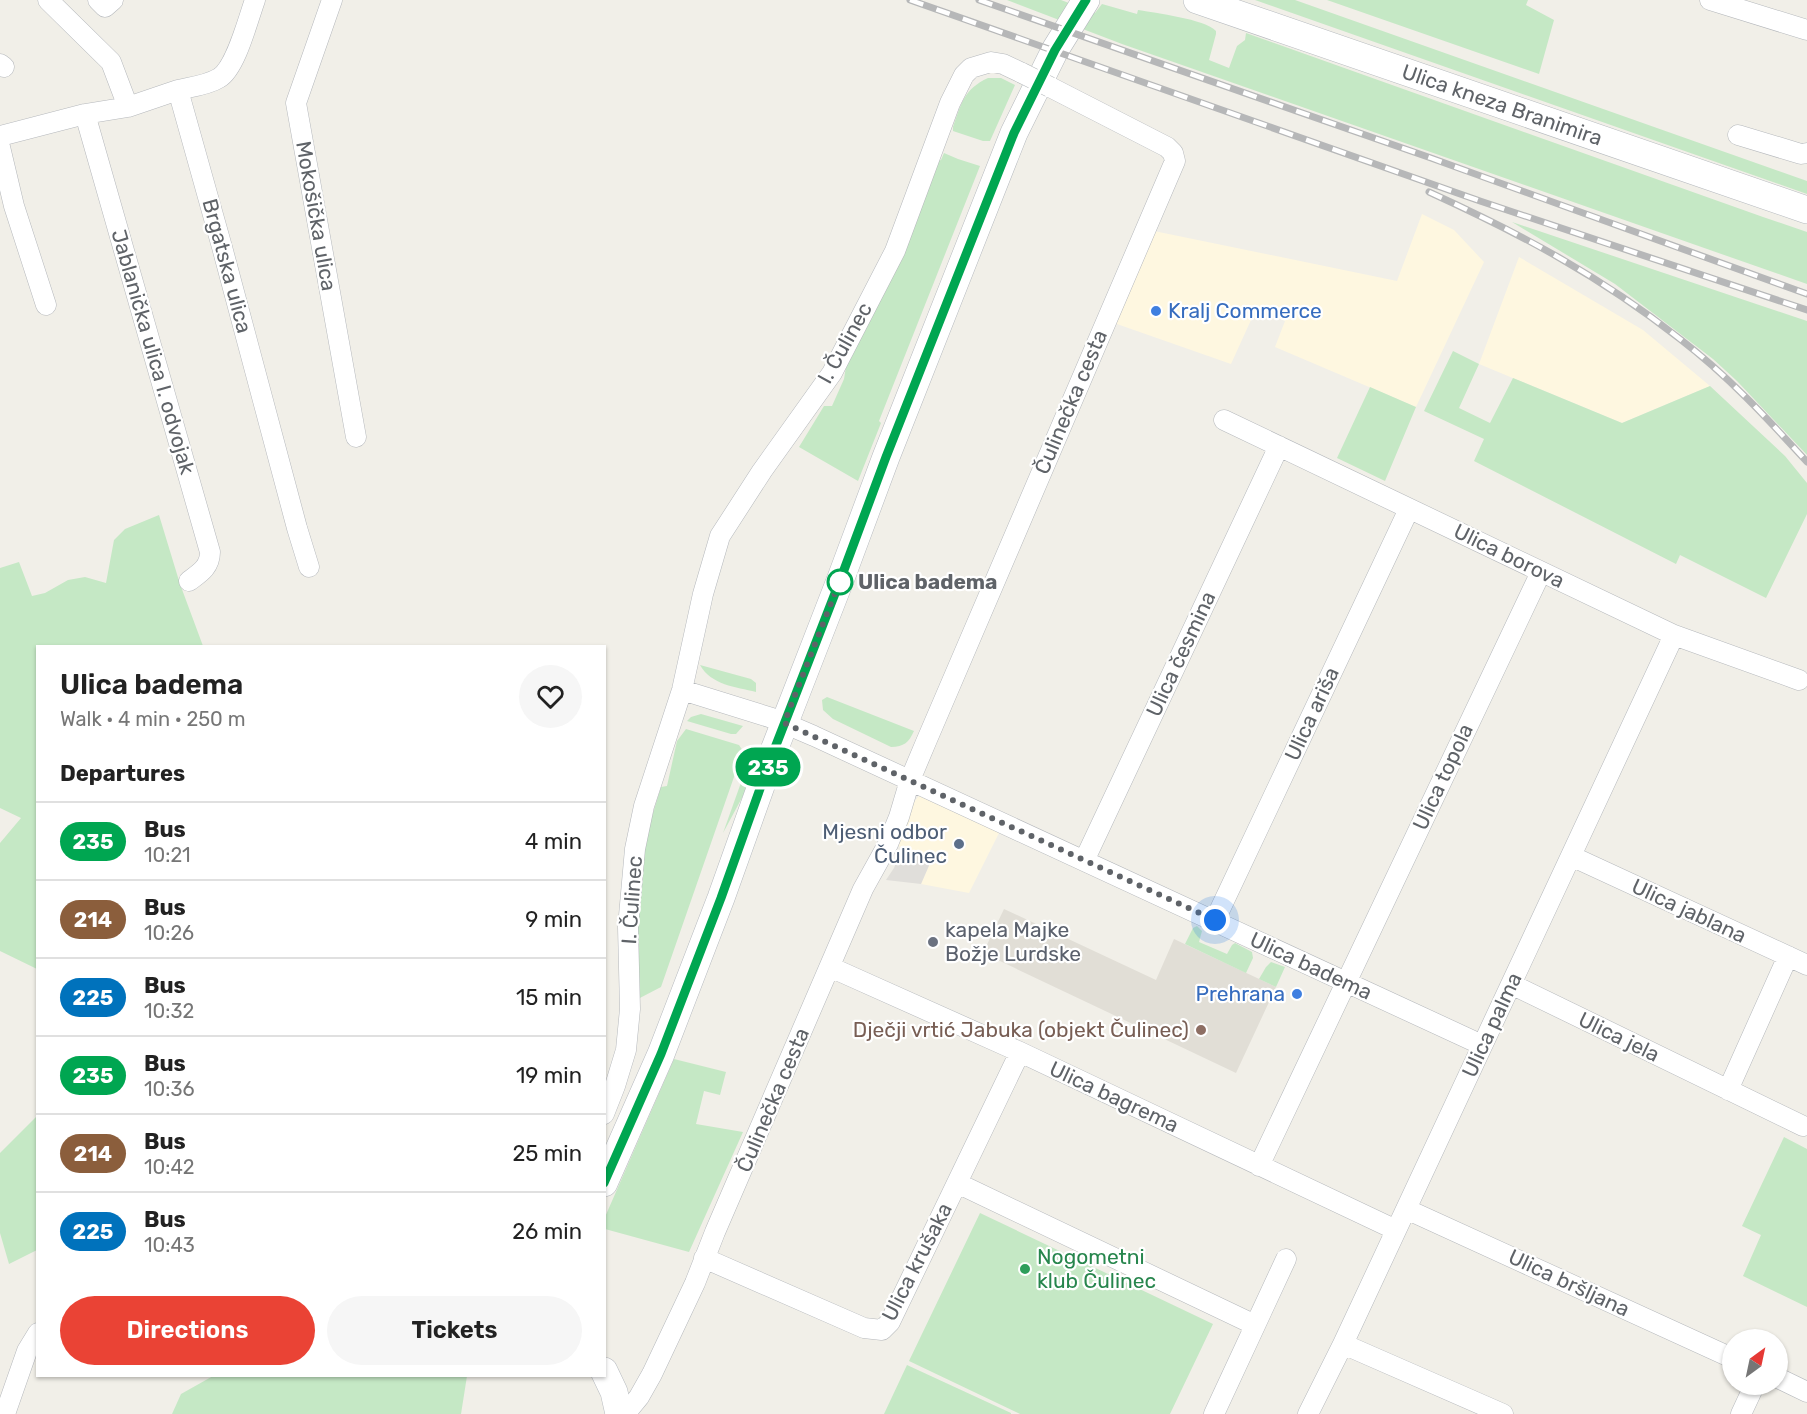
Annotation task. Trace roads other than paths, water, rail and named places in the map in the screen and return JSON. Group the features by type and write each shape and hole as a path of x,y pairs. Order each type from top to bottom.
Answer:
{"street":[{"path":"48,0 111,62 128,107"},
{"path":"98,0 105,8 113,0"},
{"path":"0,136 85,114 128,107 217,80 225,74 234,58 255,0"},
{"name":"Mokošička ulica","path":"332,0 296,103 356,436"},
{"path":"606,1178 661,1054 721,898 784,723 1014,133 1055,50 1086,0"},
{"name":"Ulica kneza Branimira","path":"1197,0 1807,210"},
{"path":"1710,0 1807,30"},
{"name":"I. Čulinec","path":"606,1109 626,1050 630,1009 628,927 635,849 644,806 682,690 703,594 720,536 762,471 832,373 895,250 958,84 964,75 971,68 991,62 1004,64 1050,87"},
{"name":"Čulinečka cesta","path":"625,1414 639,1396 651,1374 695,1283 863,889 888,844 902,809 910,780 1175,161 1173,153 1167,147 1050,87"},
{"name":"Brgatska ulica","path":"178,90 309,567"},
{"name":"Jablanička ulica I. odvojak","path":"85,114 210,552 210,561 206,568 189,581"},
{"path":"1738,135 1801,154 1807,153"},
{"path":"0,147 14,206 46,305"},
{"name":"Ulica borova","path":"1224,420 1674,635 1799,680"},
{"name":"Ulica česmina","path":"1084,861 1279,446"},
{"name":"Ulica ariša","path":"1215,920 1409,509"},
{"name":"Ulica topola","path":"1259,1166 1541,572"},
{"name":"Ulica palma","path":"1308,1414 1343,1344 1674,635"},
{"path":"682,690 784,723 910,780"},
{"name":"Ulica badema","path":"910,780 1482,1046"},
{"name":"Ulica jablana","path":"1571,856 1807,965"},
{"path":"1728,1090 1788,956"},
{"name":"Ulica bagrema","path":"830,967 1020,1052 1396,1230"},
{"name":"Ulica jela","path":"1511,984 1803,1126"},
{"name":"Ulica krušaka","path":"705,1258 864,1328 882,1330 890,1322 1020,1052"},
{"path":"957,1183 1255,1325"},
{"name":"Ulica bršljana","path":"1406,1209 1722,1353"},
{"path":"1214,1414 1286,1259"},
{"path":"5,1414 27,1351 36,1336"},
{"path":"1343,1344 1503,1414"},
{"path":"606,1375 614,1392 619,1414"},
{"path":"1788,1383 1807,1392"},
{"path":"1741,1414 1750,1395"}],"railway":[{"path":"910,0 1480,201 1807,310"},
{"path":"979,0 1431,158 1807,294"},
{"path":"1429,192 1528,240 1590,276 1650,316 1730,382 1807,462"}],"place":[{"name":"Kralj Commerce","path":"1156,311"},
{"name":"Ulica badema","path":"840,582"},
{"name":"Mjesni odbor Čulinec","path":"959,844"},
{"name":"kapela Majke Božje Lurdske","path":"933,942"},
{"name":"Prehrana","path":"1297,994"},
{"name":"Dječji vrtić Jabuka (objekt Čulinec)","path":"1201,1030"},
{"name":"Nogometni klub Čulinec","path":"1025,1269"}]}
